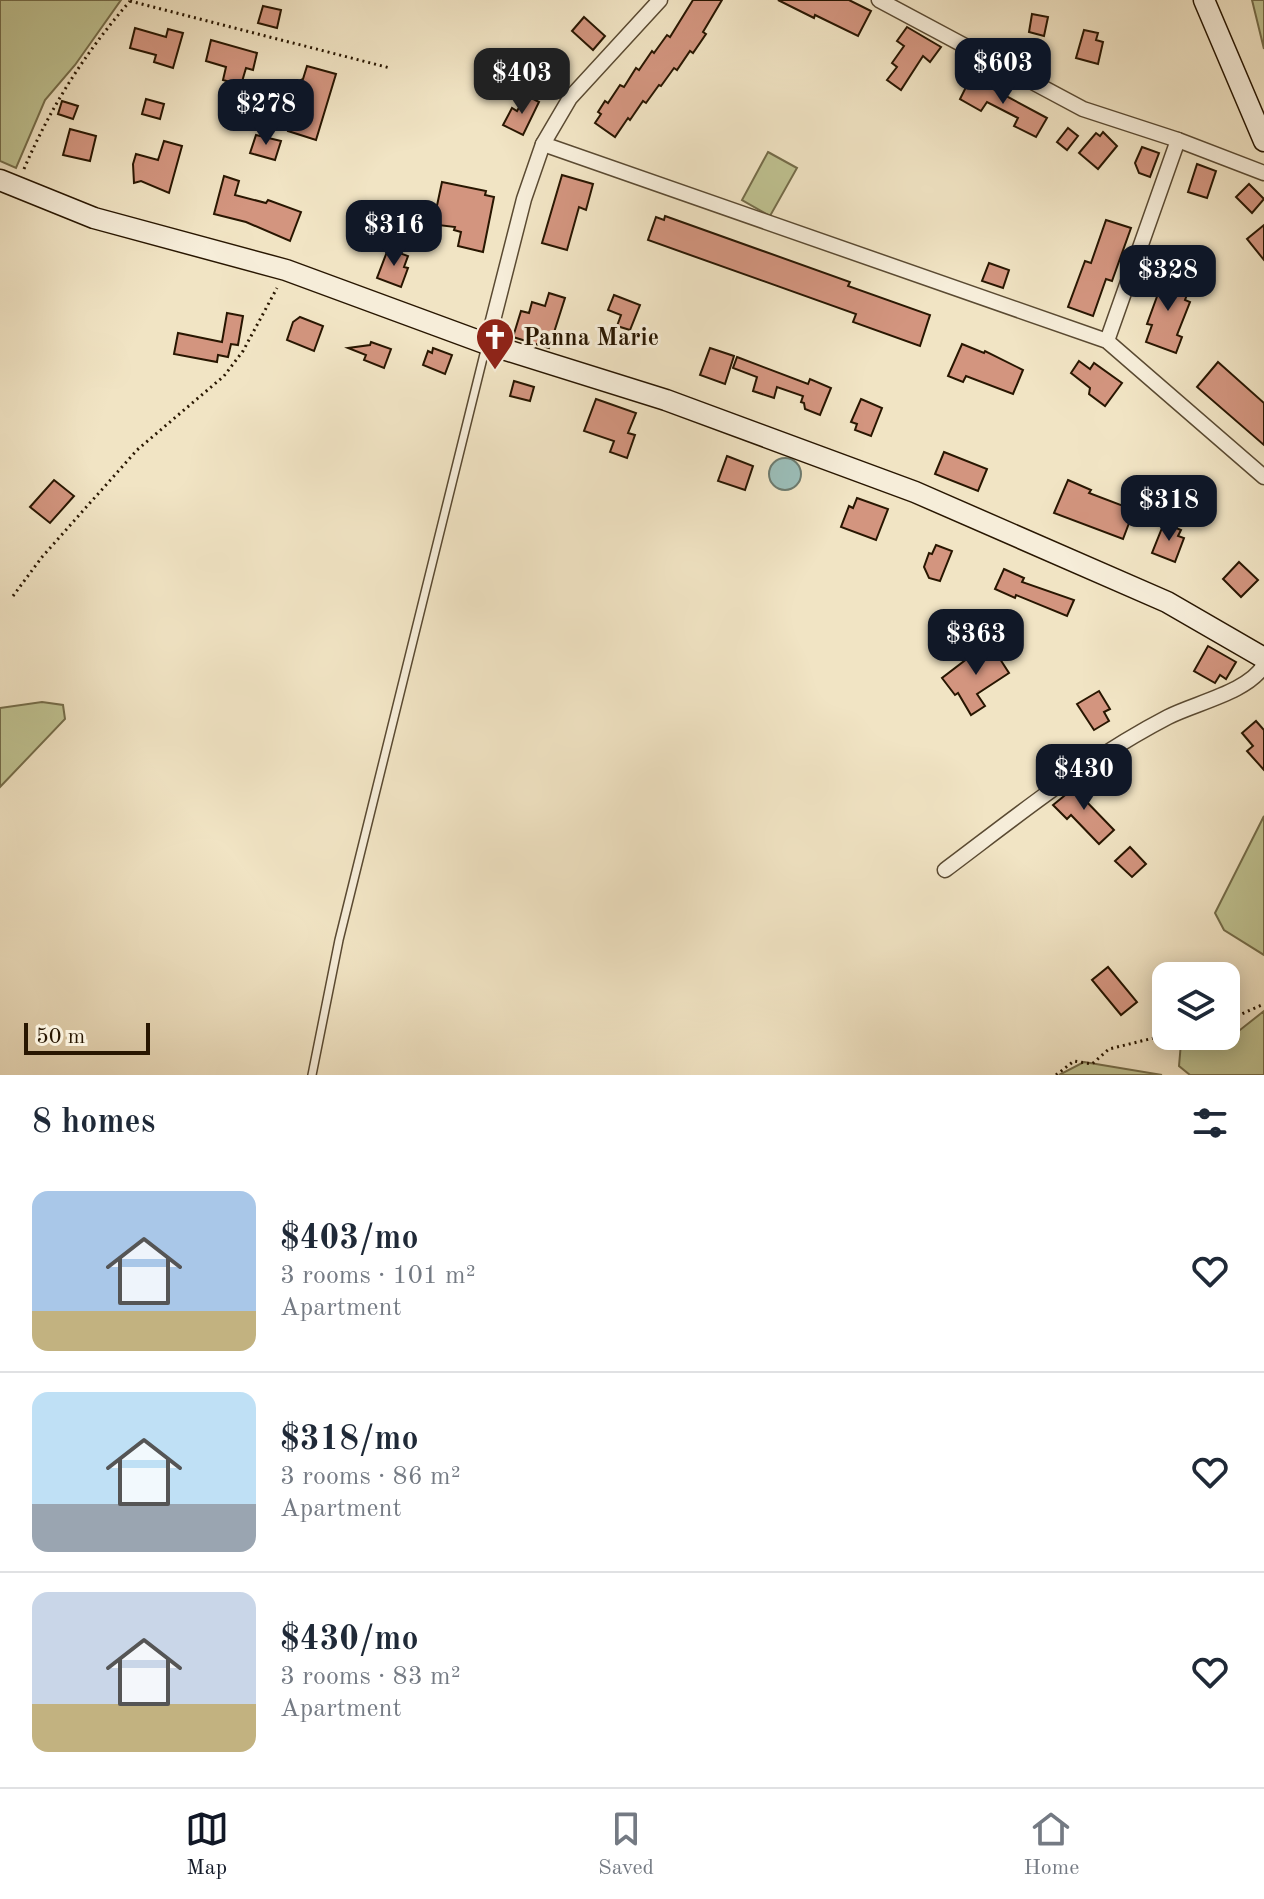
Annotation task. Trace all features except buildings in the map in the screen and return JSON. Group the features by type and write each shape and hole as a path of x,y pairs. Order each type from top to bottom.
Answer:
{"street":[{"path":"487,344 524,199 543,144 570,98 660,0"},
{"path":"879,0 1083,109 1178,140 1264,173"},
{"path":"1204,0 1264,141"},
{"path":"1107,341 1178,140"},
{"path":"543,144 1107,341 1264,477"},
{"path":"8,184 94,218 286,270 487,344 666,400 915,492 1167,602 1264,658"},
{"path":"945,870 1079,769 1172,715 1244,683 1260,673 1264,665"}],"lane":[{"path":"312,1075 339,940 487,344"}],"path":[{"path":"8,184 66,85 130,0 390,68"},
{"path":"13,596 42,557 137,450 224,376 243,351 286,270"},
{"path":"1240,1015 1264,1004"},
{"path":"1056,1075 1074,1061 1092,1064 1109,1049 1152,1038"}],"green space":[{"path":"0,0 121,0 75,65 45,100 16,168 0,161"},
{"path":"1252,0 1264,0 1264,49"},
{"path":"768,152 797,168 770,216 742,200"},
{"path":"42,702 63,705 65,719 0,787 0,708"},
{"path":"1264,816 1264,955 1224,930 1215,913"},
{"path":"1264,1011 1264,1075 1190,1075 1179,1066 1180,1050 1240,1050 1240,1030"},
{"path":"1084,1062 1162,1075 1059,1075"}],"water":[{"path":"785,458 797,462 801,474 797,486 785,490 773,486 769,474 773,462"}],"place":[{"name":"Panna Marie","path":"495,371"}]}
